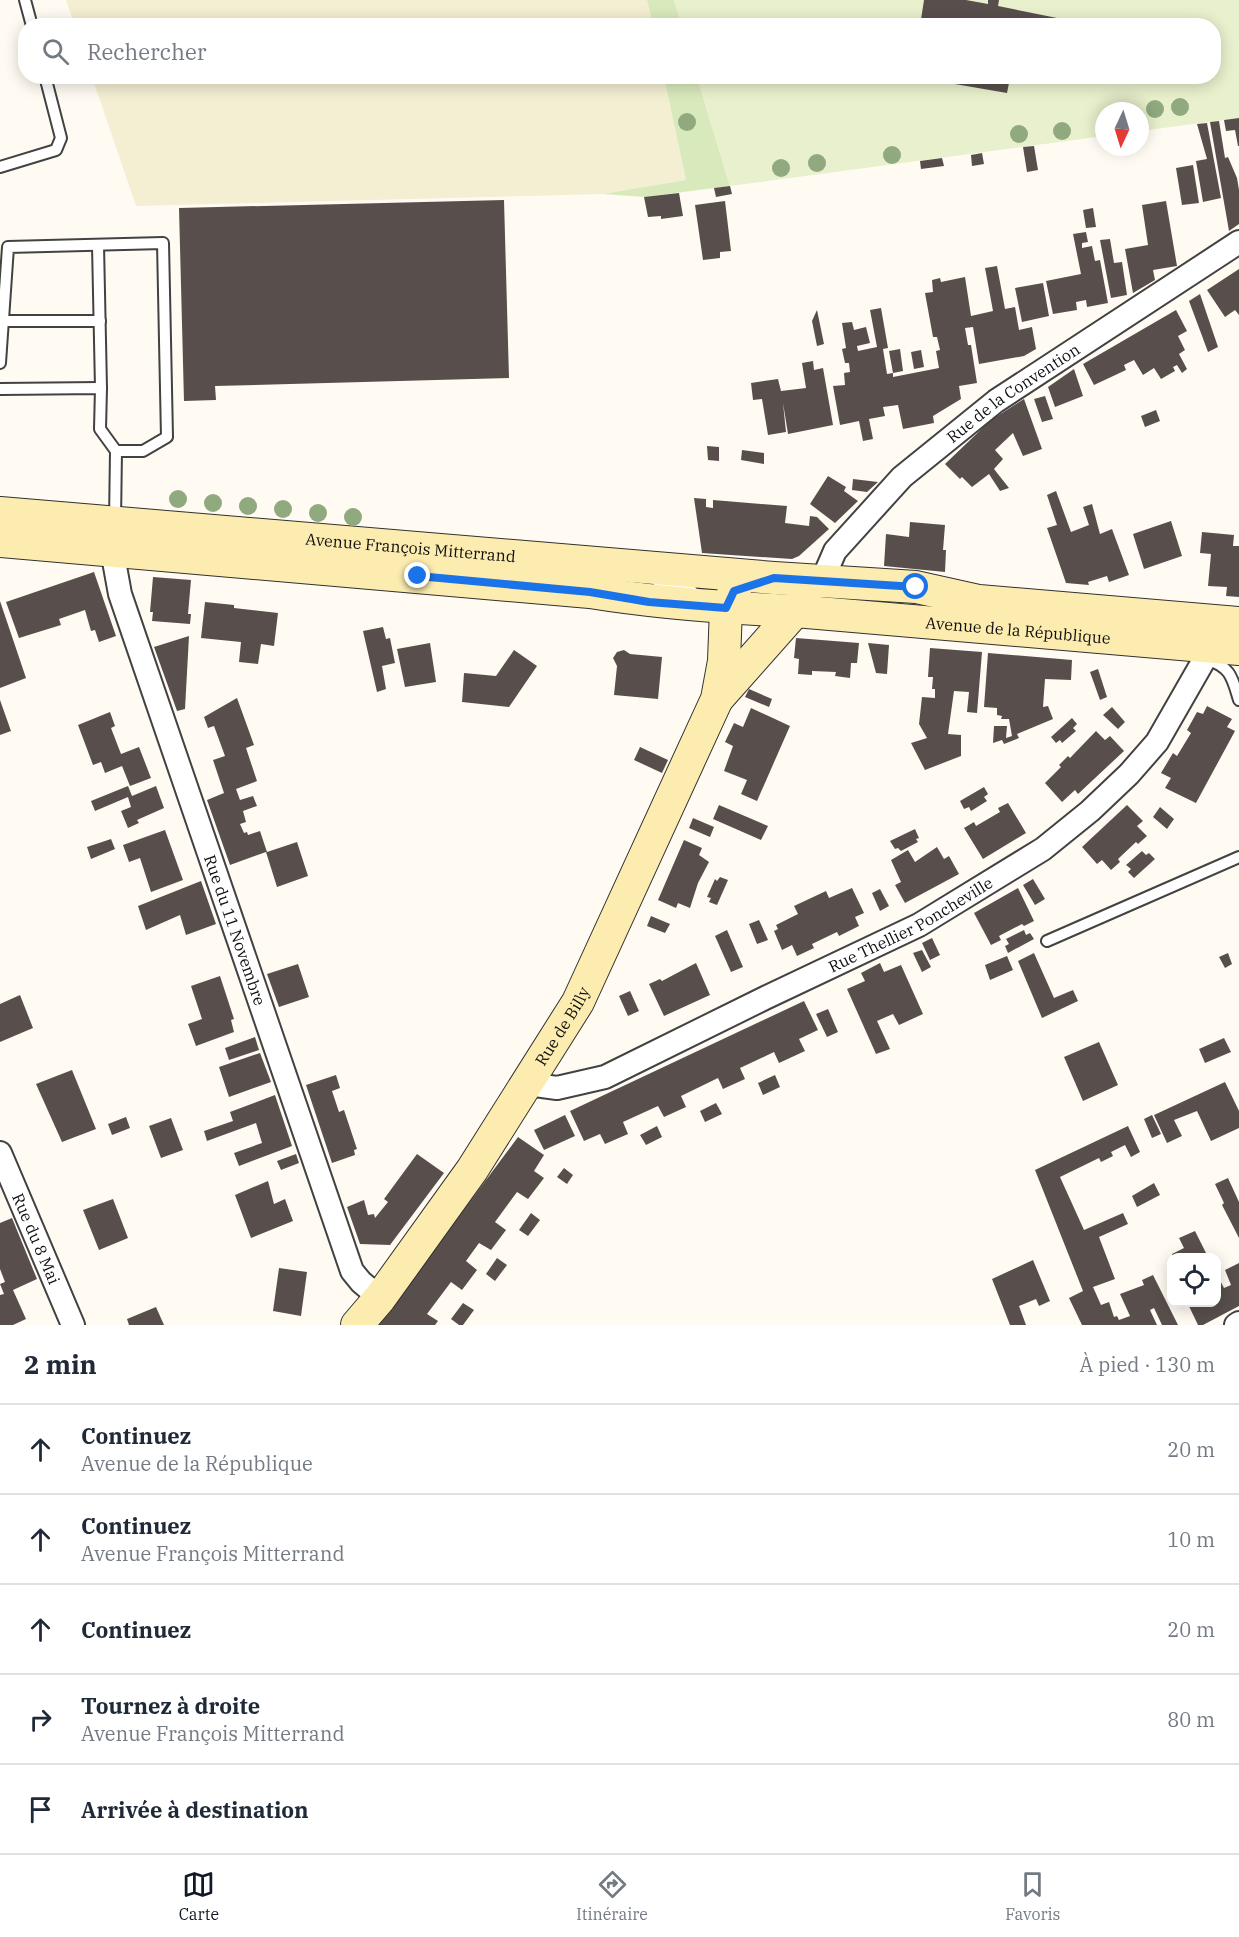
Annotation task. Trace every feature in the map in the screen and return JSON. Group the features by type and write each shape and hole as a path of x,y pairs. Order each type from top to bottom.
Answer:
{"main road":[{"name":"Avenue François Mitterrand","path":"0,513 114,536 429,572 590,592 649,602 795,611"},
{"name":"Avenue François Mitterrand","path":"0,540 114,536 822,581"},
{"path":"726,608 734,591 774,578"},
{"name":"Rue de Billy","path":"717,699 822,581"},
{"name":"Avenue de la République","path":"822,581 916,587 979,601 1239,623"},
{"name":"Rue de Billy","path":"357,1325 380,1298 472,1170 578,1002 717,699 724,661 726,608"},
{"name":"Avenue de la République","path":"795,611 1219,651"}],"street":[{"name":"Rue de la Convention","path":"822,581 835,551 902,477 945,442 996,401 1239,242"},
{"name":"Rue du 11 Novembre","path":"114,536 120,594 352,1271 380,1298"},
{"name":"Rue Thellier Poncheville","path":"528,1084 557,1088 605,1077 919,925 1043,849 1121,782 1157,742 1219,651"},
{"name":"Rue du 8 Mai","path":"0,1153 73,1325"}],"lane":[{"path":"25,0 30,18"},
{"path":"0,167 56,150 62,138 47,84"},
{"path":"0,363 8,248 164,243 167,437 143,451 116,451"},
{"path":"98,245 100,429 116,451 114,536"},
{"path":"3,321 100,321"},
{"path":"0,389 101,388"},
{"path":"647,580 690,590 726,608"},
{"path":"822,581 864,597"},
{"path":"910,609 934,611"},
{"path":"1219,651 1217,663 1231,675 1239,700"},
{"path":"1047,941 1239,857"}],"shaded area":[{"path":"66,0 647,0 651,18 72,18"},
{"path":"94,84 665,84 686,180 603,194 136,206"}],"green space":[{"path":"647,0 674,0 680,18 651,18"},
{"path":"674,0 1239,0 1239,118 1149,130 1149,102 1095,102 1095,137 730,186 699,84 1221,84 1221,18 680,18"},
{"path":"665,84 699,84 730,186 644,197 603,194 686,180"}],"building":[{"path":"924,0 966,0 988,4 988,0 999,0 998,6 1057,18 921,18"},
{"path":"955,84 1009,84 1007,93"},
{"path":"1239,118 1238,146 1235,130 1226,131 1224,120"},
{"path":"1219,121 1225,158 1228,157 1237,178 1239,190 1239,224 1229,231 1210,122"},
{"path":"1207,123 1221,198 1203,202 1196,161 1207,159 1197,124"},
{"path":"1034,146 1038,170 1027,172 1023,147"},
{"path":"982,153 984,164 972,166 971,155"},
{"path":"942,158 944,166 921,169 920,161"},
{"path":"1193,165 1199,203 1182,205 1176,168"},
{"path":"730,186 732,194 716,197 714,188"},
{"path":"679,193 683,216 661,219 661,216 648,217 644,197"},
{"path":"504,200 509,378 215,386 216,400 184,401 179,208"},
{"path":"725,201 731,251 720,252 720,258 703,260 695,205"},
{"path":"1166,201 1177,266 1153,270 1155,280 1133,293 1125,249 1148,245 1142,205"},
{"path":"1093,208 1096,227 1086,228 1083,210"},
{"path":"1086,232 1088,242 1082,243 1082,248 1092,246 1095,261 1100,260 1108,303 1087,307 1086,300 1076,302 1077,310 1053,314 1046,281 1081,274 1073,234"},
{"path":"1110,239 1114,263 1122,262 1127,295 1111,298 1100,240"},
{"path":"997,266 1005,309 1015,307 1019,330 1032,327 1036,349 1024,356 979,364 973,327 965,328 968,345 971,345 977,383 959,386 961,399 933,416 934,423 903,429 898,405 883,407 885,416 869,419 873,439 863,441 859,421 840,425 833,386 845,385 844,373 850,372 849,363 845,363 842,349 846,348 842,323 852,322 854,330 866,327 870,343 857,346 858,351 877,347 870,310 881,308 888,348 883,349 887,374 893,373 893,377 939,368 936,351 940,350 937,337 933,337 925,293 933,292 932,280 940,278 941,282 965,277 971,316 993,311 985,268"},
{"path":"1239,269 1239,315 1235,310 1225,317 1207,290"},
{"path":"1043,283 1049,316 1022,322 1015,288"},
{"path":"1200,294 1218,347 1208,352 1189,301"},
{"path":"817,310 824,344 817,346 812,321"},
{"path":"1176,310 1187,331 1178,336 1185,350 1179,354 1187,369 1182,373 1177,365 1173,367 1175,371 1161,379 1154,368 1143,375 1134,360 1124,365 1126,370 1094,385 1083,364"},
{"path":"900,349 903,371 893,373 889,351"},
{"path":"921,350 924,367 914,369 911,352"},
{"path":"813,361 814,370 823,368 833,425 788,434 783,403 786,432 768,435 762,399 753,400 751,383 778,379 781,391 806,388 802,363"},
{"path":"1074,369 1083,396 1055,407 1048,387"},
{"path":"1045,396 1053,419 1042,422 1034,399"},
{"path":"1024,399 1042,449 1023,456 1013,433 995,450 1003,459 994,469 1009,488 1000,491 989,474 972,487 962,477 960,479 945,464 991,420"},
{"path":"1156,410 1160,421 1145,427 1141,416"},
{"path":"707,446 719,447 719,461 708,460"},
{"path":"742,450 764,453 764,464 741,460"},
{"path":"828,476 846,487 844,491 858,501 835,523 810,504"},
{"path":"853,479 878,482 867,492 852,490"},
{"path":"1056,491 1071,532 1089,525 1083,507 1092,504 1100,534 1112,529 1129,575 1109,582 1107,576 1088,582 1089,585 1066,583 1047,528 1057,525 1047,495"},
{"path":"694,498 706,499 706,507 713,508 713,500 787,506 785,523 809,526 810,516 817,517 829,529 799,556 792,559 702,553"},
{"path":"1171,521 1182,556 1144,569 1133,534"},
{"path":"910,522 945,525 943,550 946,550 945,572 884,566 886,534 909,537"},
{"path":"1202,532 1234,535 1233,546 1239,546 1239,597 1226,596 1227,587 1208,586 1211,554 1200,553"},
{"path":"94,572 116,636 99,642 95,630 91,631 85,610 59,619 61,625 19,638 6,602"},
{"path":"153,577 191,580 188,614 191,614 190,624 152,621 153,612 150,612"},
{"path":"0,601 26,678 0,688"},
{"path":"205,602 278,613 274,646 261,644 258,664 239,662 241,642 201,638"},
{"path":"383,627 386,639 390,638 395,663 382,666 386,689 377,692 363,631"},
{"path":"189,636 185,709 177,711 154,647"},
{"path":"796,638 859,643 857,663 851,663 850,678 835,676 836,672 812,671 812,675 798,674 799,659 794,658"},
{"path":"430,643 436,682 405,687 397,649"},
{"path":"868,643 889,645 887,674 876,673"},
{"path":"930,648 982,652 977,713 967,712 969,692 954,691 948,734 961,735 961,756 925,770 911,743 927,738 919,724 922,697 935,698 935,689 932,689 933,677 928,677"},
{"path":"514,650 537,666 509,707 462,702 464,673 496,676"},
{"path":"624,650 630,654 662,657 658,699 614,695 617,666 613,658 617,652"},
{"path":"988,653 1072,660 1071,680 1045,679 1043,707 1048,706 1053,719 1017,734 1019,738 1004,744 1002,740 993,743 994,726 1007,726 1006,738 1012,736 1009,719 1001,719 1002,716 997,715 997,708 984,707"},
{"path":"1098,669 1107,697 1100,700 1090,672"},
{"path":"749,689 772,699 769,707 745,697"},
{"path":"237,698 254,745 246,748 257,781 236,789 240,800 253,796 257,806 243,811 246,822 240,824 244,833 247,832 248,835 260,831 267,852 297,842 308,876 277,887 266,852 230,865 207,800 224,793 213,760 225,756 214,726 208,728 204,717"},
{"path":"0,700 11,731 0,735"},
{"path":"1207,706 1232,719 1227,727 1235,731 1196,803 1165,788 1171,778 1161,773 1173,753 1177,756 1191,733 1187,730 1197,712 1203,714"},
{"path":"1112,707 1125,722 1118,729 1103,715"},
{"path":"751,708 790,726 757,801 741,794 747,780 724,771 733,746 725,742 734,723 743,727"},
{"path":"110,712 115,726 111,728 121,754 139,747 151,778 130,786 122,766 105,773 101,762 93,765 78,725"},
{"path":"1072,718 1077,724 1073,728 1076,731 1062,743 1060,740 1056,743 1051,737"},
{"path":"1096,731 1105,740 1110,736 1124,751 1078,794 1075,790 1062,802 1045,783 1061,767 1059,765 1068,756 1070,758"},
{"path":"640,747 668,760 662,773 634,760"},
{"path":"128,786 132,796 156,786 164,808 137,820 139,823 128,828 121,811 131,807 128,797 95,811 91,801"},
{"path":"984,787 988,794 984,797 987,801 971,811 969,807 964,809 960,801"},
{"path":"1008,803 1026,833 983,859 964,828 974,822 976,826 1000,812 998,808"},
{"path":"719,805 768,826 761,840 713,819"},
{"path":"1127,805 1143,821 1137,826 1147,836 1138,844 1136,842 1118,859 1120,862 1111,870 1102,860 1097,864 1082,847"},
{"path":"1160,807 1174,819 1167,829 1153,817"},
{"path":"693,818 714,827 710,837 689,828"},
{"path":"915,829 919,838 916,839 918,842 901,851 898,848 895,849 890,841"},
{"path":"165,830 183,880 151,892 140,858 129,862 123,845"},
{"path":"111,839 115,849 91,859 87,847"},
{"path":"684,840 702,848 699,855 709,862 698,883 690,908 678,903 676,908 658,900"},
{"path":"937,847 944,859 949,856 959,874 905,903 895,885 901,882 891,860 908,850 915,862"},
{"path":"1142,851 1146,855 1149,853 1155,859 1134,878 1128,872 1131,869 1126,865"},
{"path":"720,877 728,880 717,905 709,902 711,898 707,897 715,879 717,881"},
{"path":"1033,879 1045,899 1035,905 1023,885"},
{"path":"201,881 216,924 186,935 180,915 146,930 138,906"},
{"path":"852,888 864,913 855,917 859,926 839,936 837,932 812,944 814,948 797,956 792,945 782,950 774,931 778,929 776,925 798,914 794,906 826,891 829,898"},
{"path":"1018,888 1034,921 1024,926 1022,924 999,936 1001,940 991,945 974,913"},
{"path":"880,889 889,906 880,911 872,893"},
{"path":"651,916 670,924 665,933 647,926"},
{"path":"759,920 768,940 757,944 749,924"},
{"path":"727,930 743,967 731,972 715,936"},
{"path":"1024,930 1026,935 1030,933 1034,939 1008,953 1005,946 1009,944 1006,939"},
{"path":"932,938 940,955 930,960 922,943"},
{"path":"922,950 931,967 922,972 913,953"},
{"path":"1034,953 1054,998 1073,990 1078,1001 1042,1018 1018,961"},
{"path":"1228,953 1232,964 1225,968 1219,957"},
{"path":"1007,956 1013,970 990,980 985,965"},
{"path":"696,963 710,995 664,1016 649,984 660,979 662,981"},
{"path":"880,963 884,972 901,965 923,1014 899,1025 893,1014 877,1021 890,1049 876,1054 847,989 865,981 861,973"},
{"path":"298,964 309,997 279,1007 267,974"},
{"path":"220,976 234,1019 231,1020 234,1032 196,1046 188,1024 202,1019 191,986"},
{"path":"630,991 639,1011 628,1016 619,996"},
{"path":"20,995 33,1028 0,1042 0,1004"},
{"path":"804,1001 818,1030 799,1039 805,1051 779,1063 774,1052 740,1068 745,1079 723,1089 718,1078 681,1096 686,1107 664,1117 658,1106 623,1122 628,1134 605,1144 600,1134 584,1141 570,1111"},
{"path":"828,1009 838,1032 827,1037 816,1014"},
{"path":"255,1037 259,1050 229,1060 225,1048"},
{"path":"1224,1038 1231,1052 1205,1063 1199,1049"},
{"path":"1099,1042 1118,1085 1083,1101 1064,1057"},
{"path":"260,1053 271,1082 229,1097 219,1067"},
{"path":"72,1070 96,1129 62,1142 36,1084"},
{"path":"336,1075 340,1088 332,1091 339,1112 344,1110 357,1149 354,1150 355,1155 332,1163 306,1085"},
{"path":"775,1075 780,1087 763,1095 758,1083"},
{"path":"1225,1082 1239,1111 1239,1128 1211,1141 1197,1111 1174,1120 1182,1136 1167,1143 1154,1115"},
{"path":"275,1095 292,1146 239,1166 234,1153 262,1143 256,1123 207,1141 204,1131 233,1121 230,1112"},
{"path":"716,1103 722,1114 705,1122 700,1111"},
{"path":"565,1115 575,1136 544,1150 534,1130"},
{"path":"1152,1115 1161,1134 1152,1138 1144,1119"},
{"path":"126,1117 130,1128 112,1135 108,1124"},
{"path":"171,1118 183,1150 161,1158 149,1126"},
{"path":"657,1126 662,1137 646,1145 640,1135"},
{"path":"1128,1126 1140,1152 1131,1157 1125,1145 1111,1152 1113,1156 1101,1162 1099,1158 1060,1177 1084,1230 1123,1213 1128,1224 1099,1237 1115,1279 1093,1287 1101,1305 1109,1302 1114,1317 1117,1316 1119,1320 1130,1316 1120,1294 1144,1285 1142,1280 1153,1275 1178,1325 1162,1325 1154,1308 1150,1310 1157,1325 1082,1325 1069,1298 1083,1291 1035,1170"},
{"path":"518,1137 544,1155 534,1171 544,1178 528,1199 517,1192 495,1222 506,1230 491,1250 479,1243 466,1261 477,1270 462,1290 451,1282 427,1314 438,1321 435,1325 378,1325"},
{"path":"296,1154 299,1163 281,1170 277,1161"},
{"path":"417,1154 444,1173 390,1245 360,1244 347,1207 364,1200 368,1215 374,1214 375,1218 388,1202 384,1199"},
{"path":"564,1168 573,1175 567,1184 557,1177"},
{"path":"1228,1178 1239,1202 1239,1238 1222,1205 1224,1203 1215,1184"},
{"path":"268,1181 274,1204 285,1199 293,1221 251,1238 235,1195"},
{"path":"1154,1183 1160,1195 1137,1207 1132,1196"},
{"path":"113,1199 128,1238 99,1250 83,1210"},
{"path":"531,1213 540,1220 528,1236 519,1230"},
{"path":"12,1218 37,1279 13,1290 26,1319 13,1325 0,1325 0,1295 4,1294 0,1284 5,1282 0,1269 0,1223"},
{"path":"1195,1231 1206,1253 1174,1253 1184,1248 1179,1238"},
{"path":"497,1258 507,1265 495,1281 486,1274"},
{"path":"1033,1260 1050,1301 1039,1306 1036,1299 1019,1306 1026,1325 1010,1325 992,1279"},
{"path":"1239,1263 1239,1306 1203,1325 1198,1325 1189,1307 1221,1307 1221,1282 1224,1288 1231,1285 1225,1270"},
{"path":"279,1268 307,1272 301,1316 273,1311"},
{"path":"463,1303 474,1310 463,1325 459,1325 451,1319"},
{"path":"156,1307 164,1325 129,1325 127,1319"}],"route":[{"path":"418,576 590,592 649,602 726,608 734,591 774,578 916,587"}]}
